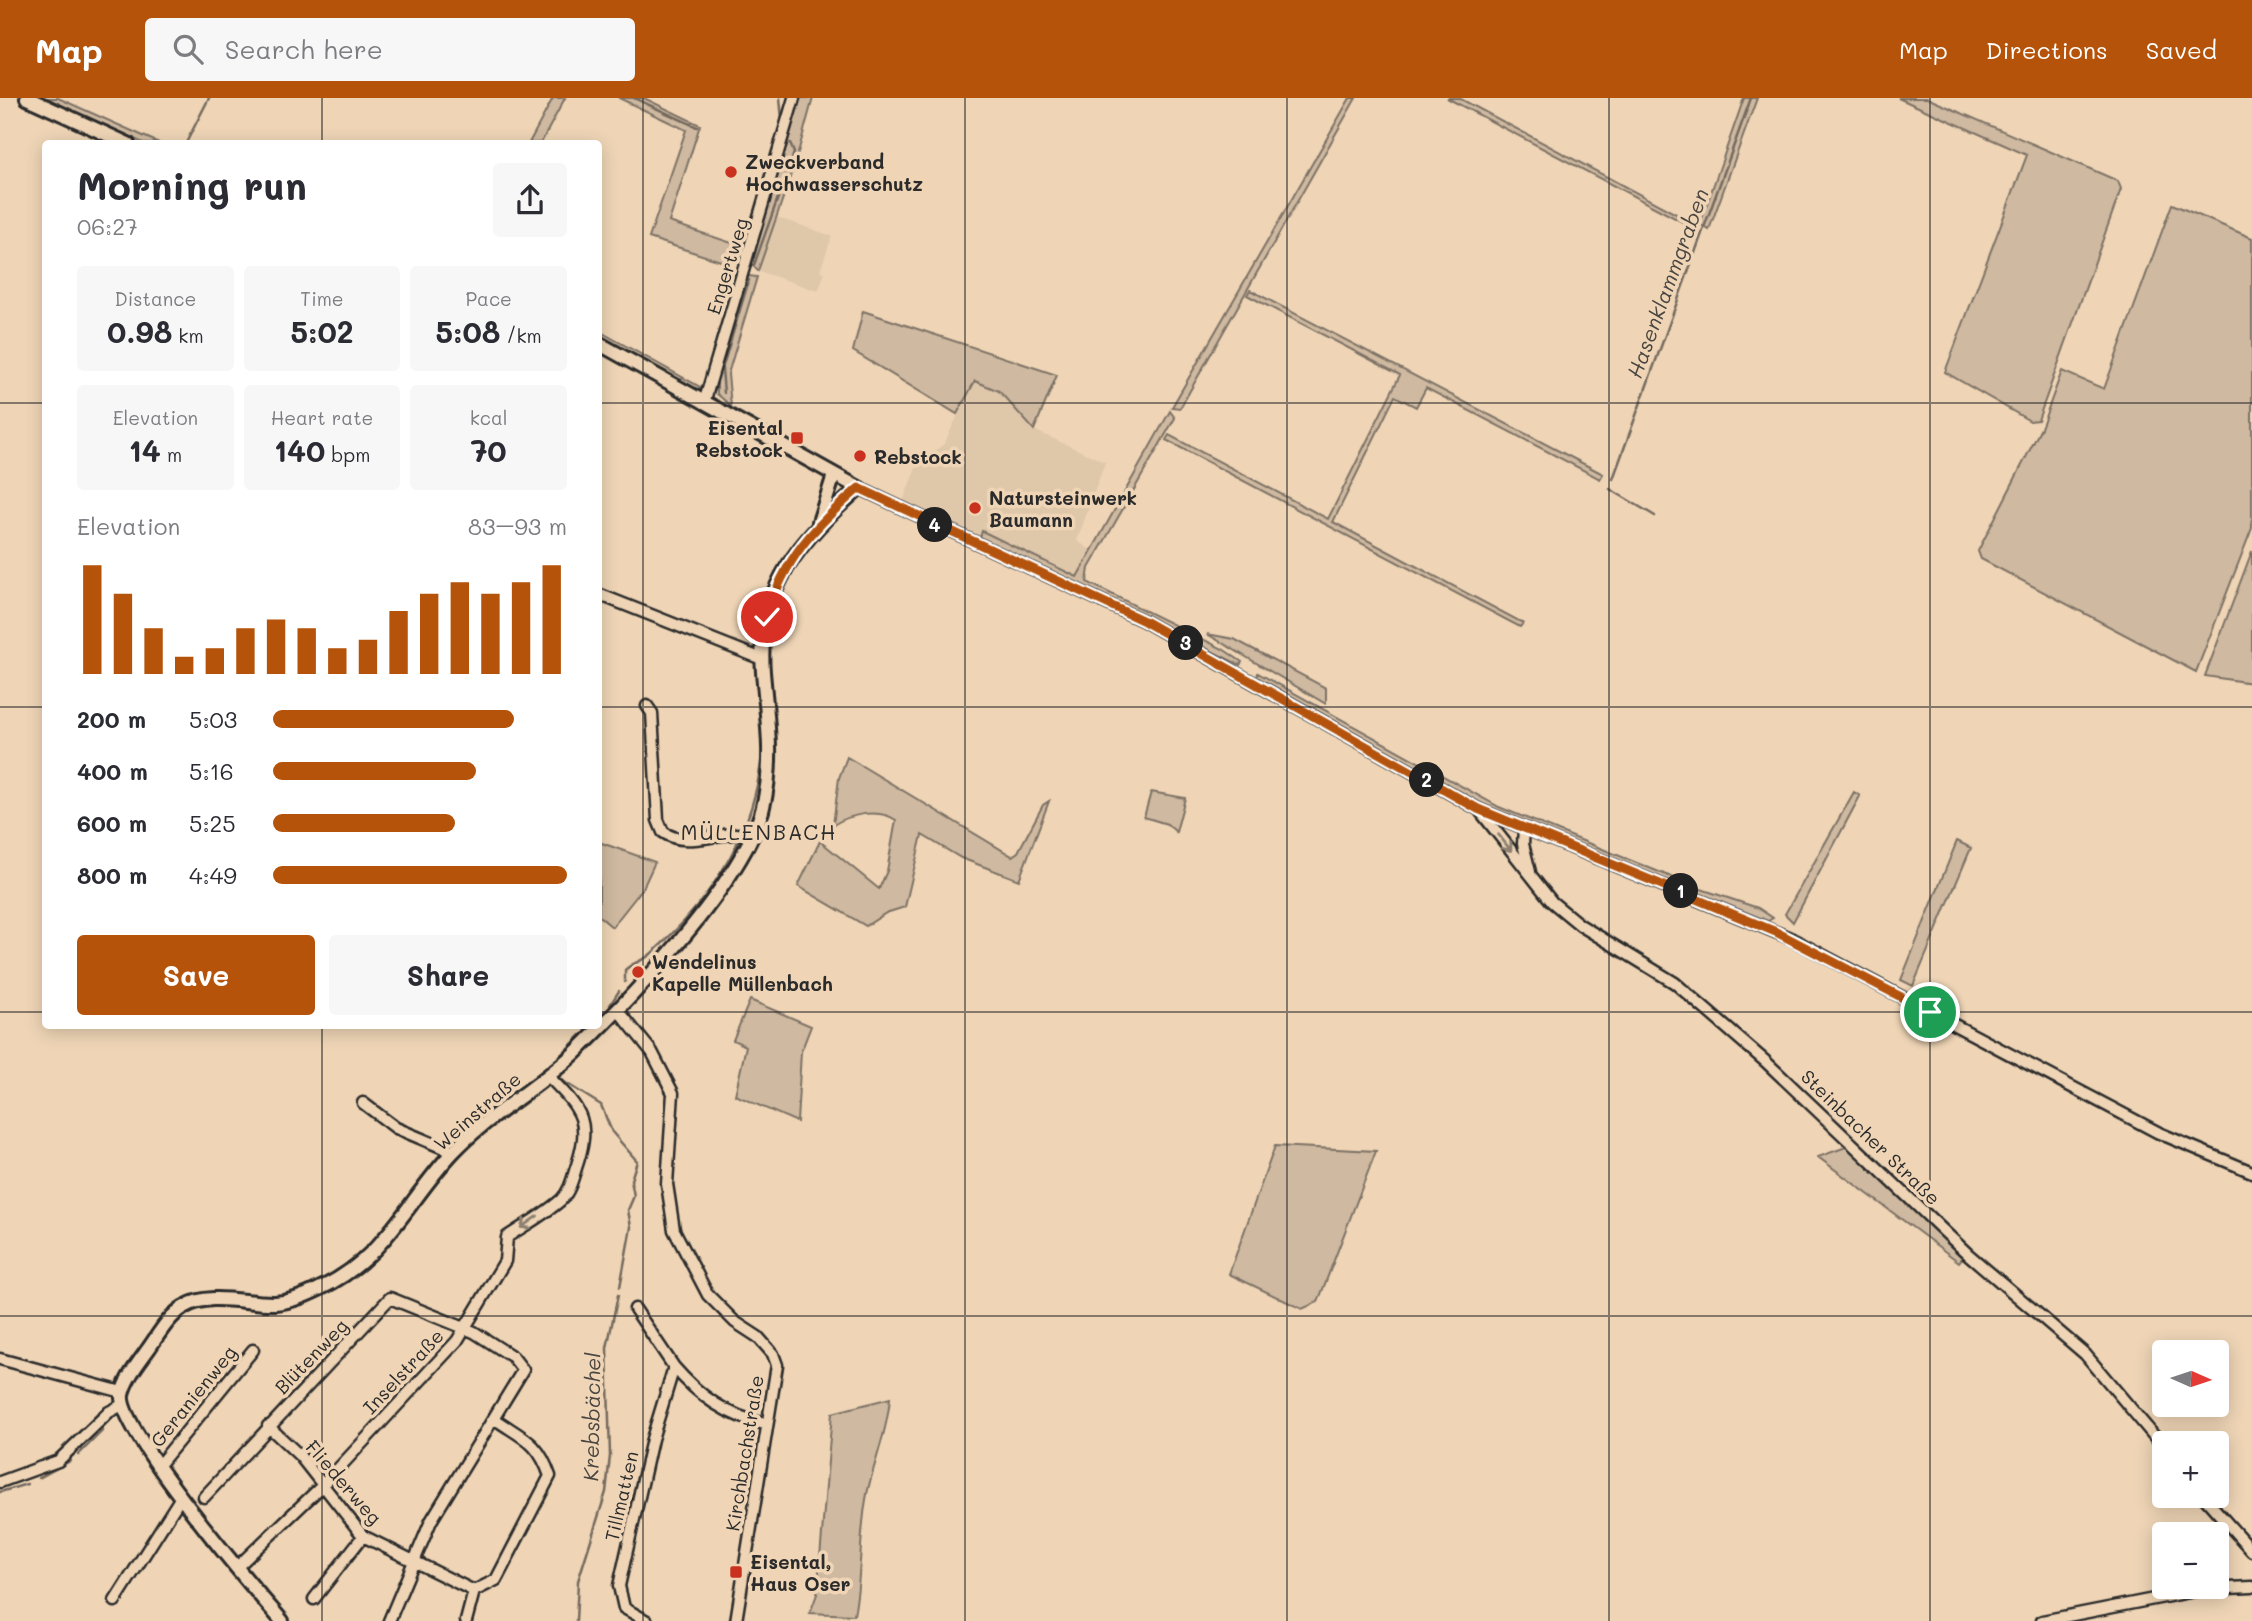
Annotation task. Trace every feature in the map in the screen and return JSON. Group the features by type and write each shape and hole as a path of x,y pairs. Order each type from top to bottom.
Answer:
{"main road":[{"path":"27,98 119,140"},
{"path":"602,345 859,488"},
{"name":"Weinstraße","path":"819,522 834,475"},
{"name":"Weinstraße","path":"602,1025 709,903 762,810 771,742 762,659 763,638 774,593 783,572 819,522 859,488"},
{"name":"Weinstraße","path":"122,1399 135,1367 172,1317 186,1306 222,1299 275,1303 296,1299 322,1288 366,1260 386,1241 453,1152 548,1076 598,1029"},
{"path":"122,1399 127,1417 181,1497 236,1568 282,1621"}],"street":[{"name":"Engertweg","path":"704,403 794,98"},
{"path":"859,488 1144,621 1478,809 1790,938 2159,1133 2252,1172"},
{"path":"602,596 762,659"},
{"path":"648,706 652,713 658,820 663,832 683,840 746,835"},
{"name":"Steinbacher Straße","path":"1478,809 1552,902 1580,925 1675,983 1765,1061 1969,1255 2085,1354 2152,1434"},
{"name":"Steinbacher Straße","path":"1524,829 1523,844 1532,876"},
{"name":"Kirchbachstraße","path":"618,1010 652,1052 673,1093 667,1184 674,1230 708,1295 774,1354 776,1365 736,1621"},
{"name":"Inselstraße","path":"236,1568 324,1484 438,1363 505,1261 507,1237 562,1199 569,1189 583,1148 583,1123 576,1104 548,1076"},
{"path":"363,1103 396,1128 453,1152"},
{"name":"Blütenweg","path":"204,1497 390,1298 464,1327"},
{"path":"635,1308 674,1367 693,1389 714,1404 746,1420 765,1424"},
{"path":"390,1621 431,1521 523,1370 513,1357 464,1327"},
{"name":"Geranienweg","path":"159,1465 253,1350"},
{"path":"0,1482 58,1461 122,1399 1,1358"},
{"name":"Tillmatten","path":"647,1621 624,1608 620,1586 652,1439 674,1367"},
{"path":"466,1621 474,1591 496,1580 550,1476 542,1454 526,1438 495,1419"},
{"name":"Fliederweg","path":"268,1426 300,1456 363,1536 474,1591"},
{"path":"115,1601 181,1497"},
{"path":"2214,1508 2252,1551"},
{"path":"314,1599 363,1536"},
{"path":"2042,1621 2204,1588 2252,1587"}],"shaded area":[{"path":"41,98 58,98 152,140 136,140"},
{"path":"553,98 565,98 543,140 531,140"},
{"path":"619,98 644,98 700,125 669,222 738,245 730,264 649,238 686,130"},
{"path":"797,98 813,98 796,160 758,271 750,263 791,130"},
{"path":"1350,98 1356,98 1183,403 1180,408 1172,407"},
{"path":"1447,98 1459,98 1693,223 1692,227"},
{"path":"1744,98 1757,98 1709,230 1700,224"},
{"path":"1898,98 1927,98 2118,181 2121,189 2038,420 2030,421 1945,372 2027,155"},
{"path":"2172,204 2252,238 2252,528 2196,672 1981,559 1978,551 2041,428 2062,371 2104,389"},
{"path":"776,217 832,236 820,271 825,273 818,291 758,271"},
{"path":"749,276 757,277 728,374 731,406 717,394 717,374 744,280"},
{"path":"1250,290 1603,474 1600,479 1426,388 1416,407 1395,396 1333,522 1523,623 1520,627 1166,440 1169,435 1328,519 1400,375 1247,295"},
{"path":"863,311 1057,375 1034,430 999,391 975,381 957,414 853,351"},
{"path":"602,333 700,387 701,393 602,339"},
{"path":"975,380 999,391 1034,430 1105,462 1077,541 1091,550 1077,577 982,531 980,538 903,501 917,465 944,444"},
{"path":"1170,411 1175,418 1089,568 1087,582 1223,649 1242,662 1240,665 980,538 982,531 1077,577"},
{"path":"2252,551 2252,683 2205,676"},
{"path":"1207,634 1234,639 1326,688 1326,704"},
{"path":"1258,673 1499,807 1701,889 1758,908 1773,918 1768,921 1491,809 1257,677"},
{"path":"847,757 1012,856 1018,852 1043,805 1049,801 1019,880 961,858 922,835 905,907 886,913 866,926 798,886 820,841 879,889 887,871 896,820 873,813 848,818 833,825 839,778"},
{"path":"1151,792 1185,798 1176,832 1167,824 1144,817"},
{"path":"1854,792 1860,796 1793,922 1785,914"},
{"path":"1957,841 1971,848 1913,986 1901,980"},
{"path":"602,843 655,862 643,888 612,927 602,919"},
{"path":"750,1000 811,1026 801,1052 797,1122 735,1095 746,1046 733,1040"},
{"path":"1275,1146 1376,1151 1318,1302 1302,1309 1229,1274"},
{"path":"1849,1146 1964,1256 1959,1262 1818,1157"},
{"path":"890,1398 864,1509 854,1615 810,1613 817,1594 832,1413"}],"waterway":[{"path":"188,140 209,98"},
{"path":"634,98 697,127"},
{"path":"780,98 782,120"},
{"name":"Hasenklammgraben","path":"1613,479 1751,98"},
{"path":"754,265 794,153 790,143"},
{"path":"724,393 722,369 749,280"},
{"name":"Hasenklammgraben","path":"1610,489 1655,516"},
{"name":"Krebsbächel","path":"625,982 625,970 649,956 693,911 726,863 750,811 762,753"},
{"name":"Krebsbächel","path":"610,1005 619,991"},
{"name":"Krebsbächel","path":"560,1056 581,1035"},
{"name":"Krebsbächel","path":"558,1078 601,1105 612,1132 637,1161 631,1180 634,1196 628,1210 631,1227 620,1287"},
{"name":"Krebsbächel","path":"576,1621 578,1581 606,1492 610,1456 607,1348 618,1295"},
{"path":"78,1455 102,1431"},
{"path":"39,1478 70,1461"},
{"path":"0,1492 27,1484"}],"place":[{"name":"Zweckverband Hochwasserschutz","path":"731,172"},
{"name":"Eisental Rebstock","path":"797,438"},
{"name":"Rebstock","path":"860,456"},
{"name":"Natursteinwerk Baumann","path":"975,508"},
{"name":"Wendelinus Kapelle Müllenbach","path":"638,972"},
{"name":"Eisental, Haus Oser","path":"736,1572"}],"district":[{"name":"MÜLLENBACH","path":"759,831"}],"route":[{"path":"767,617 783,572 797,550 819,522 859,488 935,526 1144,621 1478,809 1776,932 1930,1012"}]}
